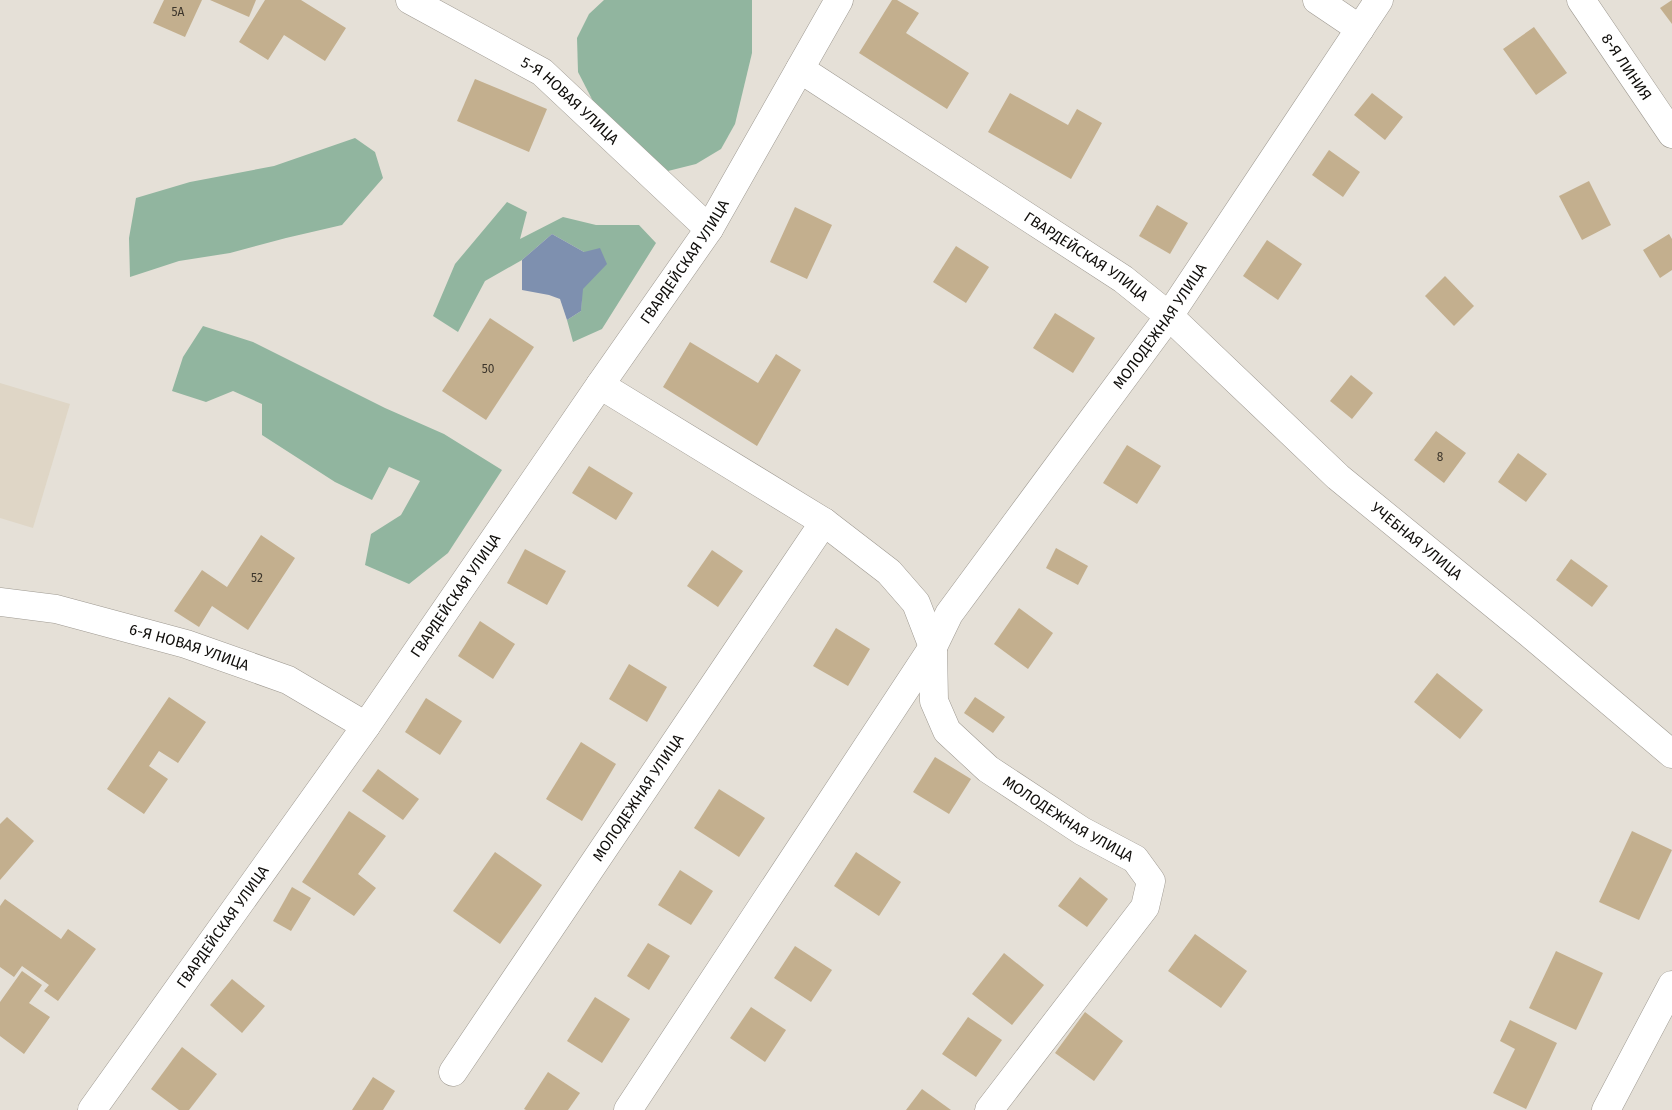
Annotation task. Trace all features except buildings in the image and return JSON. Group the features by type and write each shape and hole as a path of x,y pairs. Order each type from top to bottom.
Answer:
{"street":[{"name":"5-Я НОВАЯ УЛИЦА","path":"410,0 542,72 709,229"},
{"name":"ГВАРДЕЙСКАЯ УЛИЦА","path":"92,1110 366,726 709,229 839,0"},
{"path":"1316,0 1360,29"},
{"name":"МОЛОДЕЖНАЯ УЛИЦА","path":"628,1110 933,647 949,614 1169,316 1379,0"},
{"name":"8-Я ЛИНИЯ","path":"1581,0 1672,134"},
{"name":"ГВАРДЕЙСКАЯ УЛИЦА","path":"800,69 1123,279 1169,316"},
{"name":"УЧЕБНАЯ УЛИЦА","path":"1169,316 1338,478 1529,632 1672,754"},
{"name":"МОЛОДЕЖНАЯ УЛИЦА","path":"600,385 824,522 889,572 916,603 933,647 934,701 947,731 988,769 1082,830 1135,859 1151,881 1145,907 989,1110"},
{"name":"МОЛОДЕЖНАЯ УЛИЦА","path":"453,1072 824,522"},
{"name":"6-Я НОВАЯ УЛИЦА","path":"0,602 56,609 186,644 288,680 366,726"},
{"path":"1606,1110 1672,984"}],"shaded area":[{"path":"0,383 70,404 33,528 0,518"}],"green space":[{"path":"604,0 752,0 752,53 735,124 721,149 696,164 668,171 596,107 578,72 577,38 589,14"},
{"path":"355,138 375,152 383,178 342,225 230,253 179,261 130,277 129,238 136,198 190,182 274,166"},
{"path":"507,202 527,212 520,239 563,217 596,225 639,225 656,243 602,329 573,342 567,320 581,311 584,252 552,234 522,260 485,281 458,332 433,316 455,264"},
{"path":"203,326 253,342 385,408 444,434 502,470 448,553 409,584 365,565 371,534 401,515 420,481 389,467 372,500 335,482 262,435 262,404 233,391 206,402 172,391 183,357"}],"water":[{"path":"552,234 584,252 600,248 607,264 583,289 581,311 567,320 560,299 522,290 522,260"}]}
